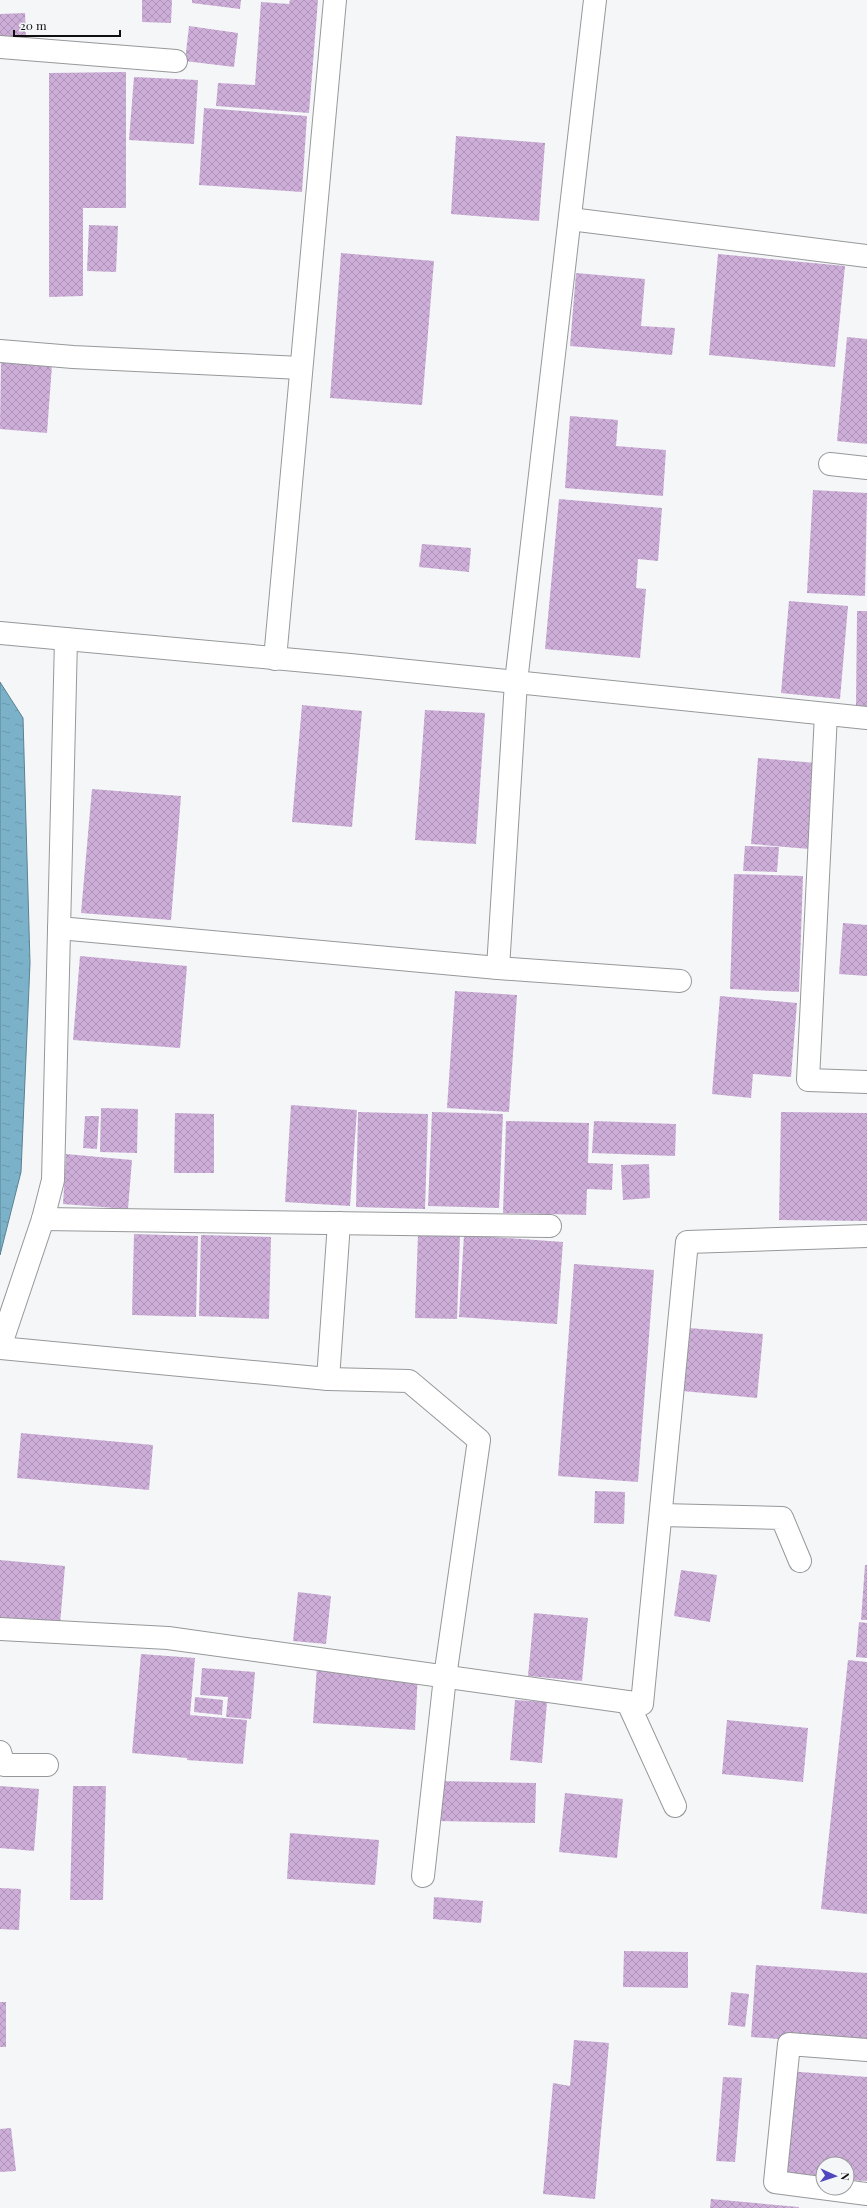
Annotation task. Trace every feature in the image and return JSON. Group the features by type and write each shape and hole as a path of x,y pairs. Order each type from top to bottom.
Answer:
{"street":[{"path":"275,659 335,0"},
{"path":"498,968 516,682 596,0"},
{"path":"0,46 176,61"},
{"path":"570,219 867,256"},
{"path":"0,351 73,357 301,368"},
{"path":"830,464 867,468"},
{"path":"0,633 516,682 867,718"},
{"path":"66,639 53,1180 43,1219 0,1347 328,1379 409,1381 479,1440 445,1677 423,1876"},
{"path":"826,714 808,1080 867,1082"},
{"path":"59,928 498,968 680,982"},
{"path":"43,1219 550,1226"},
{"path":"328,1379 339,1223"},
{"path":"0,1629 168,1638 642,1704 687,1242 867,1236"},
{"path":"661,1515 782,1518 800,1561"},
{"path":"628,1702 675,1806"},
{"path":"0,1752 4,1765 47,1765"},
{"path":"867,2050 789,2044 775,2182 867,2194"}],"water":[{"path":"0,682 23,718 30,963 21,1172 0,1255"}],"building":[{"path":"142,0 172,0 171,23 142,22"},
{"path":"192,0 241,0 240,9 192,3"},
{"path":"290,0 318,0 309,113 216,106 218,83 255,85 261,2 289,4"},
{"path":"25,13 26,38 0,39 0,14"},
{"path":"189,26 238,33 234,67 185,61"},
{"path":"126,72 126,208 83,208 83,296 49,297 49,73"},
{"path":"134,77 198,80 194,144 129,140"},
{"path":"204,108 307,116 302,192 199,185"},
{"path":"456,136 545,143 539,221 451,214"},
{"path":"89,225 118,226 116,272 87,271"},
{"path":"341,253 434,261 422,405 330,398"},
{"path":"718,254 845,266 835,367 709,355"},
{"path":"576,273 645,279 641,326 675,328 672,355 570,346"},
{"path":"847,337 867,339 867,444 837,441"},
{"path":"1,360 52,365 47,433 0,429"},
{"path":"570,416 618,420 616,446 666,450 663,496 565,488"},
{"path":"813,490 867,493 865,596 807,593"},
{"path":"559,499 662,508 658,561 638,559 636,588 646,589 640,658 545,649"},
{"path":"422,544 471,548 469,572 419,567"},
{"path":"789,601 848,606 840,699 781,693"},
{"path":"857,611 867,611 867,707 856,707"},
{"path":"302,705 362,711 352,827 292,822"},
{"path":"425,710 485,713 476,844 415,840"},
{"path":"758,758 816,763 809,849 751,844"},
{"path":"92,789 181,796 171,920 81,913"},
{"path":"745,846 779,847 777,872 743,871"},
{"path":"734,874 803,876 799,992 730,989"},
{"path":"843,923 867,925 867,976 839,974"},
{"path":"80,956 187,966 180,1048 73,1040"},
{"path":"455,991 517,995 509,1112 447,1108"},
{"path":"720,996 797,1003 791,1077 753,1074 751,1098 712,1094"},
{"path":"291,1105 357,1110 350,1206 285,1202"},
{"path":"101,1108 138,1109 137,1153 100,1152"},
{"path":"358,1112 428,1114 425,1209 356,1207"},
{"path":"432,1112 503,1114 499,1208 428,1206"},
{"path":"781,1112 867,1113 867,1221 779,1220"},
{"path":"175,1113 214,1114 214,1173 174,1173"},
{"path":"85,1116 99,1116 97,1149 83,1148"},
{"path":"506,1121 589,1123 588,1163 613,1164 612,1190 587,1189 586,1215 503,1213"},
{"path":"594,1121 676,1124 675,1156 592,1153"},
{"path":"66,1154 132,1160 128,1209 63,1204"},
{"path":"649,1164 650,1198 623,1200 621,1165"},
{"path":"134,1234 198,1236 196,1317 132,1315"},
{"path":"418,1234 460,1235 457,1319 415,1318"},
{"path":"201,1235 271,1237 269,1319 199,1316"},
{"path":"464,1235 563,1242 557,1324 459,1317"},
{"path":"574,1264 654,1270 638,1482 558,1476"},
{"path":"689,1328 763,1334 757,1398 683,1391"},
{"path":"21,1433 153,1445 149,1490 17,1478"},
{"path":"595,1491 625,1492 624,1524 594,1523"},
{"path":"0,1560 65,1566 60,1624 0,1619"},
{"path":"865,1565 867,1565 867,1620 861,1620"},
{"path":"681,1570 717,1575 710,1622 674,1616"},
{"path":"298,1592 331,1596 326,1644 293,1641"},
{"path":"534,1613 588,1618 582,1681 528,1676"},
{"path":"859,1622 867,1623 867,1658 856,1657"},
{"path":"141,1654 195,1658 190,1715 247,1720 243,1764 187,1760 189,1740 187,1758 132,1753"},
{"path":"848,1660 867,1662 867,1914 821,1909"},
{"path":"317,1666 418,1673 415,1730 313,1723"},
{"path":"202,1668 255,1672 251,1719 226,1717 228,1697 200,1695"},
{"path":"195,1697 223,1700 222,1715 194,1712"},
{"path":"515,1700 547,1702 542,1763 510,1760"},
{"path":"727,1720 808,1728 803,1782 722,1774"},
{"path":"440,1781 536,1783 535,1823 439,1821"},
{"path":"0,1786 39,1789 34,1851 0,1848"},
{"path":"73,1786 106,1786 103,1900 70,1900"},
{"path":"565,1793 623,1799 617,1858 559,1852"},
{"path":"290,1833 379,1840 375,1885 287,1879"},
{"path":"0,1888 21,1889 19,1930 0,1929"},
{"path":"434,1897 483,1901 481,1923 433,1919"},
{"path":"624,1951 688,1952 688,1988 623,1987"},
{"path":"756,1965 867,1973 867,2046 751,2037"},
{"path":"731,1992 749,1994 745,2027 728,2025"},
{"path":"0,2002 6,2002 6,2047 0,2047"},
{"path":"574,2040 609,2043 595,2199 543,2194 553,2083 570,2086"},
{"path":"787,2071 867,2077 867,2181 855,2180 855,2156 815,2156 815,2177 779,2175"},
{"path":"723,2077 742,2078 735,2162 716,2161"},
{"path":"11,2128 16,2171 0,2172 0,2129"},
{"path":"711,2199 799,2207 799,2208 710,2208"}]}
